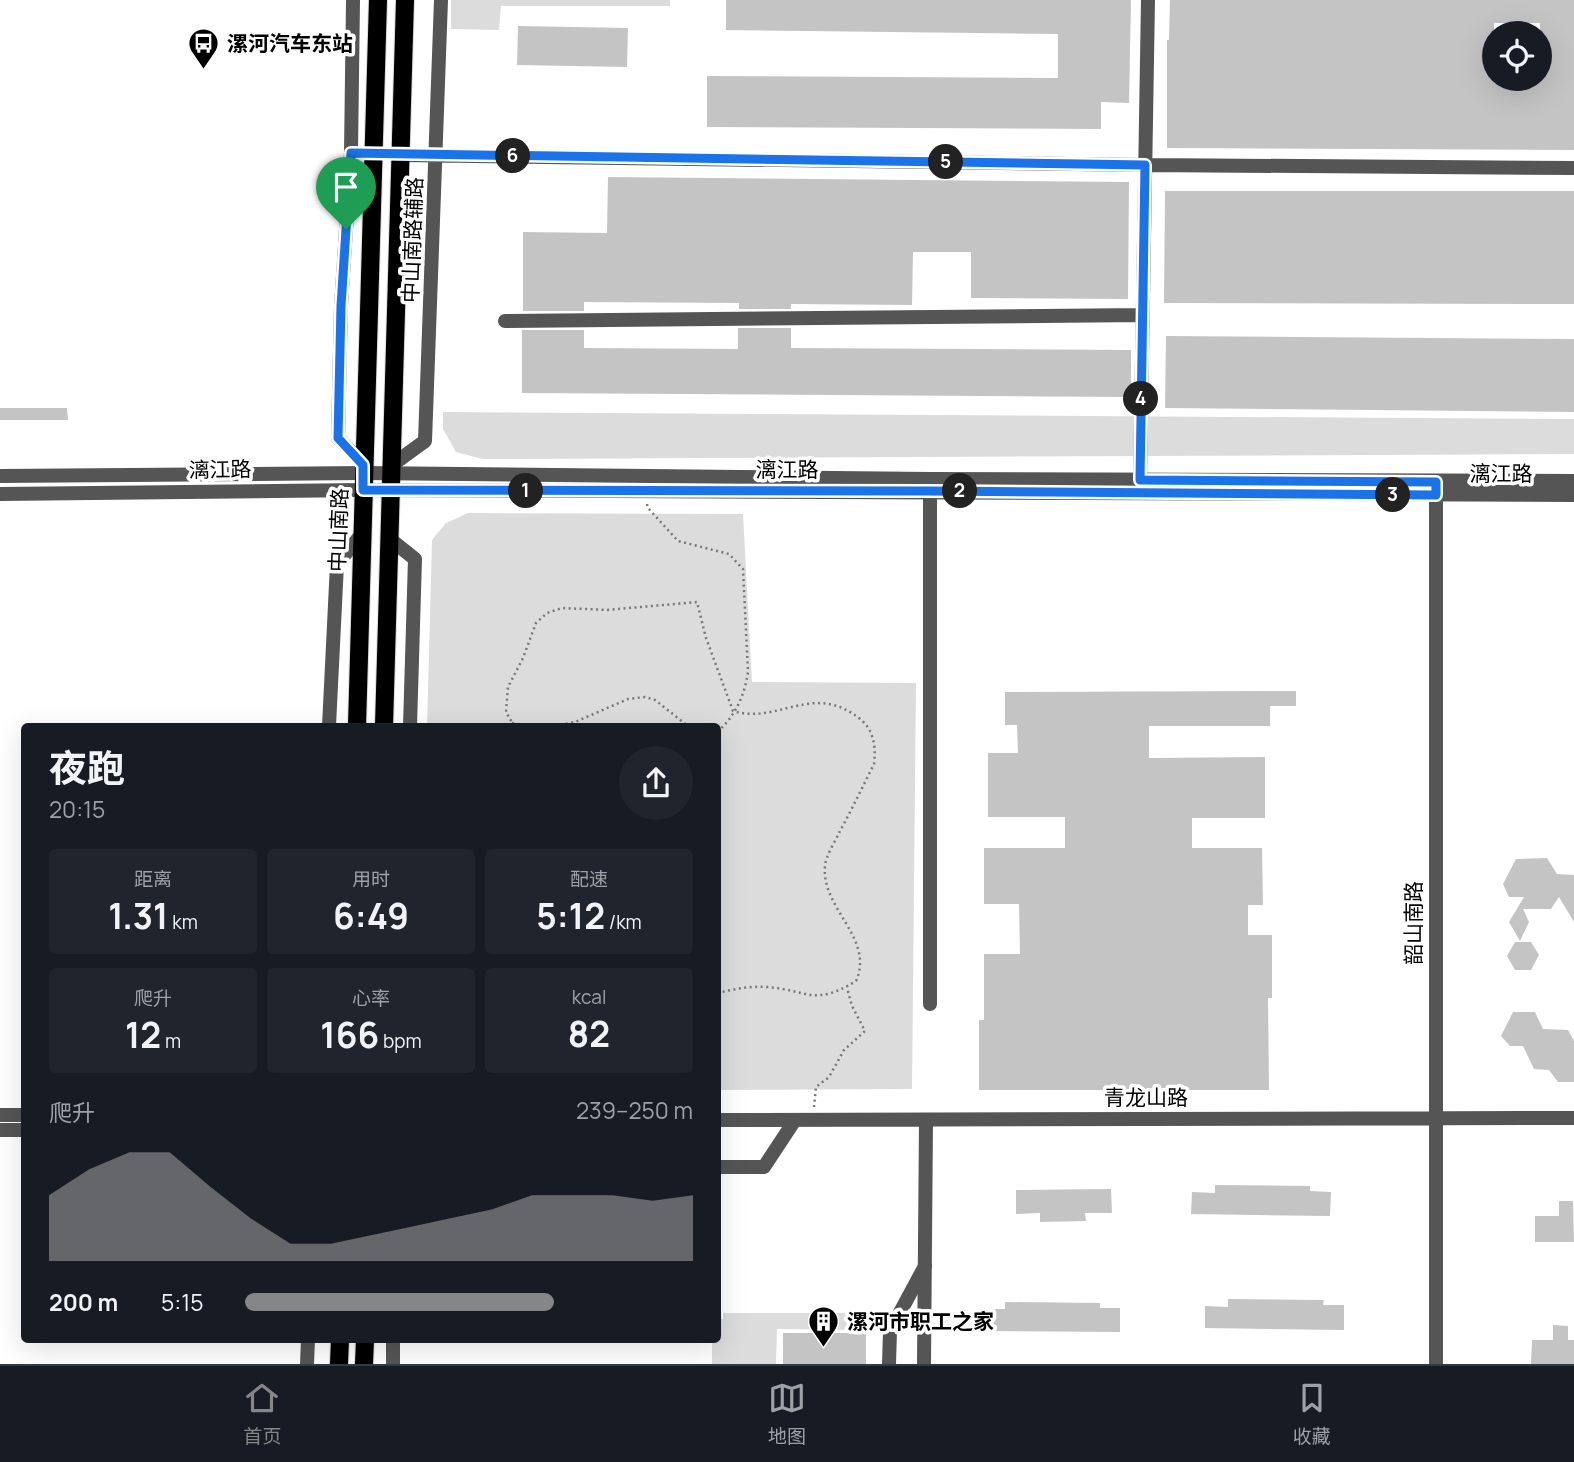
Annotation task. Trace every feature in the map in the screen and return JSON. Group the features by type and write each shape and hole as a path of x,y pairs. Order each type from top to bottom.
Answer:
{"main road":[{"name":"中山南路","path":"357,723 378,0"},
{"path":"384,723 405,0"},
{"path":"373,154 401,155"},
{"path":"339,1364 340,1343"},
{"path":"365,1343 365,1364"}],"street":[{"path":"353,0 351,153 341,306 338,438 363,476"},
{"name":"中山南路辅路","path":"392,477 425,441 442,0"},
{"path":"1140,480 1148,0"},
{"path":"351,153 373,154"},
{"path":"401,155 1574,168"},
{"path":"505,321 1143,315"},
{"name":"漓江路","path":"0,476 363,476 930,485 1436,489 1574,481"},
{"name":"漓江路","path":"0,494 363,476"},
{"name":"漓江路","path":"392,477 645,491 1140,480 1574,495"},
{"path":"930,485 930,1004"},
{"name":"韶山南路","path":"1436,489 1436,1364"},
{"path":"329,723 337,564 362,535"},
{"path":"390,539 415,559 410,723"},
{"path":"0,1115 21,1115"},
{"name":"青龙山路","path":"721,1120 1574,1118"},
{"path":"721,1167 764,1167 795,1120"},
{"path":"924,1364 926,1120"},
{"path":"0,1130 21,1129"},
{"path":"890,1364 890,1331 925,1266"},
{"path":"307,1364 308,1343"},
{"path":"393,1343 393,1364"}],"path":[{"path":"645,491 648,508 678,541 729,554 743,569 748,672 744,694 721,728"},
{"path":"512,723 506,712 508,687 523,658 536,623 547,613 562,608 607,610 697,602 706,638 733,711"},
{"path":"570,723 628,699 645,697 655,700 684,723"},
{"path":"721,992 746,986 769,987 821,997 856,981 862,964 860,954 828,886 825,864 874,764 876,749 872,734 865,723 852,712 830,703 804,703 757,714 733,711"},
{"path":"812,1120 816,1087 829,1077 844,1050 865,1031 852,1006 847,987"}],"shaded area":[{"path":"451,0 670,0 670,6 501,6 499,30 451,29"},
{"path":"443,412 1574,419 1574,454 483,459 456,452 443,429"},
{"path":"468,513 743,514 752,682 916,683 912,1089 721,1090 721,723 427,723 432,540 446,523"},
{"path":"723,1313 866,1313 866,1330 777,1329 776,1364 712,1364 712,1343 721,1343"}],"building":[{"path":"726,0 1131,0 1129,103 1101,102 1101,129 707,127 707,76 1058,78 1058,34 726,30"},
{"path":"1170,0 1574,0 1574,150 1167,148 1167,40"},
{"path":"518,26 628,28 627,67 517,65"},
{"path":"608,177 1129,182 1128,299 971,298 971,252 913,252 912,305 791,304 791,309 739,309 739,303 584,302 584,311 523,311 523,232 607,233"},
{"path":"1165,191 1574,191 1574,304 1164,303"},
{"path":"738,328 791,328 791,348 1131,350 1131,397 522,393 522,330 584,330 584,348 738,349"},
{"path":"1166,336 1574,339 1574,412 1165,408"},
{"path":"0,408 67,408 68,420 0,420"},
{"path":"1296,691 1296,706 1270,706 1270,726 1149,726 1149,758 1265,757 1265,818 1192,818 1192,848 1262,848 1263,905 1248,905 1248,935 1272,935 1272,998 1268,998 1269,1090 979,1090 979,1020 984,1020 984,954 1020,954 1019,904 984,904 984,848 1065,848 1065,817 988,817 988,753 1018,753 1017,725 1005,725 1005,692"},
{"path":"1547,858 1557,874 1574,875 1574,922 1559,897 1551,909 1523,909 1529,922 1520,941 1509,922 1524,897 1509,897 1503,884 1516,859"},
{"path":"1515,942 1531,942 1539,955 1531,970 1515,970 1507,956"},
{"path":"1513,1012 1535,1012 1543,1029 1568,1030 1574,1041 1574,1082 1558,1082 1549,1070 1534,1069 1523,1046 1510,1046 1501,1036"},
{"path":"1215,1185 1310,1186 1310,1191 1331,1192 1330,1216 1191,1214 1192,1192 1215,1193"},
{"path":"1111,1189 1112,1213 1085,1213 1086,1221 1040,1222 1040,1213 1016,1214 1016,1190"},
{"path":"1559,1201 1573,1201 1574,1242 1535,1242 1535,1216 1559,1216"},
{"path":"1228,1299 1324,1300 1323,1305 1344,1305 1344,1330 1205,1328 1205,1306 1228,1307"},
{"path":"1005,1302 1100,1303 1100,1308 1120,1308 1120,1332 981,1331 981,1309 1005,1309"},
{"path":"1553,1325 1568,1326 1568,1340 1574,1340 1574,1364 1531,1364 1532,1340 1553,1340"},
{"name":"漯河市职工之家","path":"783,1333 866,1333 866,1364 783,1364"}],"place":[{"name":"漯河汽车东站","path":"204,71"},
{"name":"漯河市职工之家","path":"824,1349"}],"route":[{"path":"351,153 1145,165 1140,480 1436,482 1436,495 363,490 363,465 338,438 346,229 351,153"}]}
